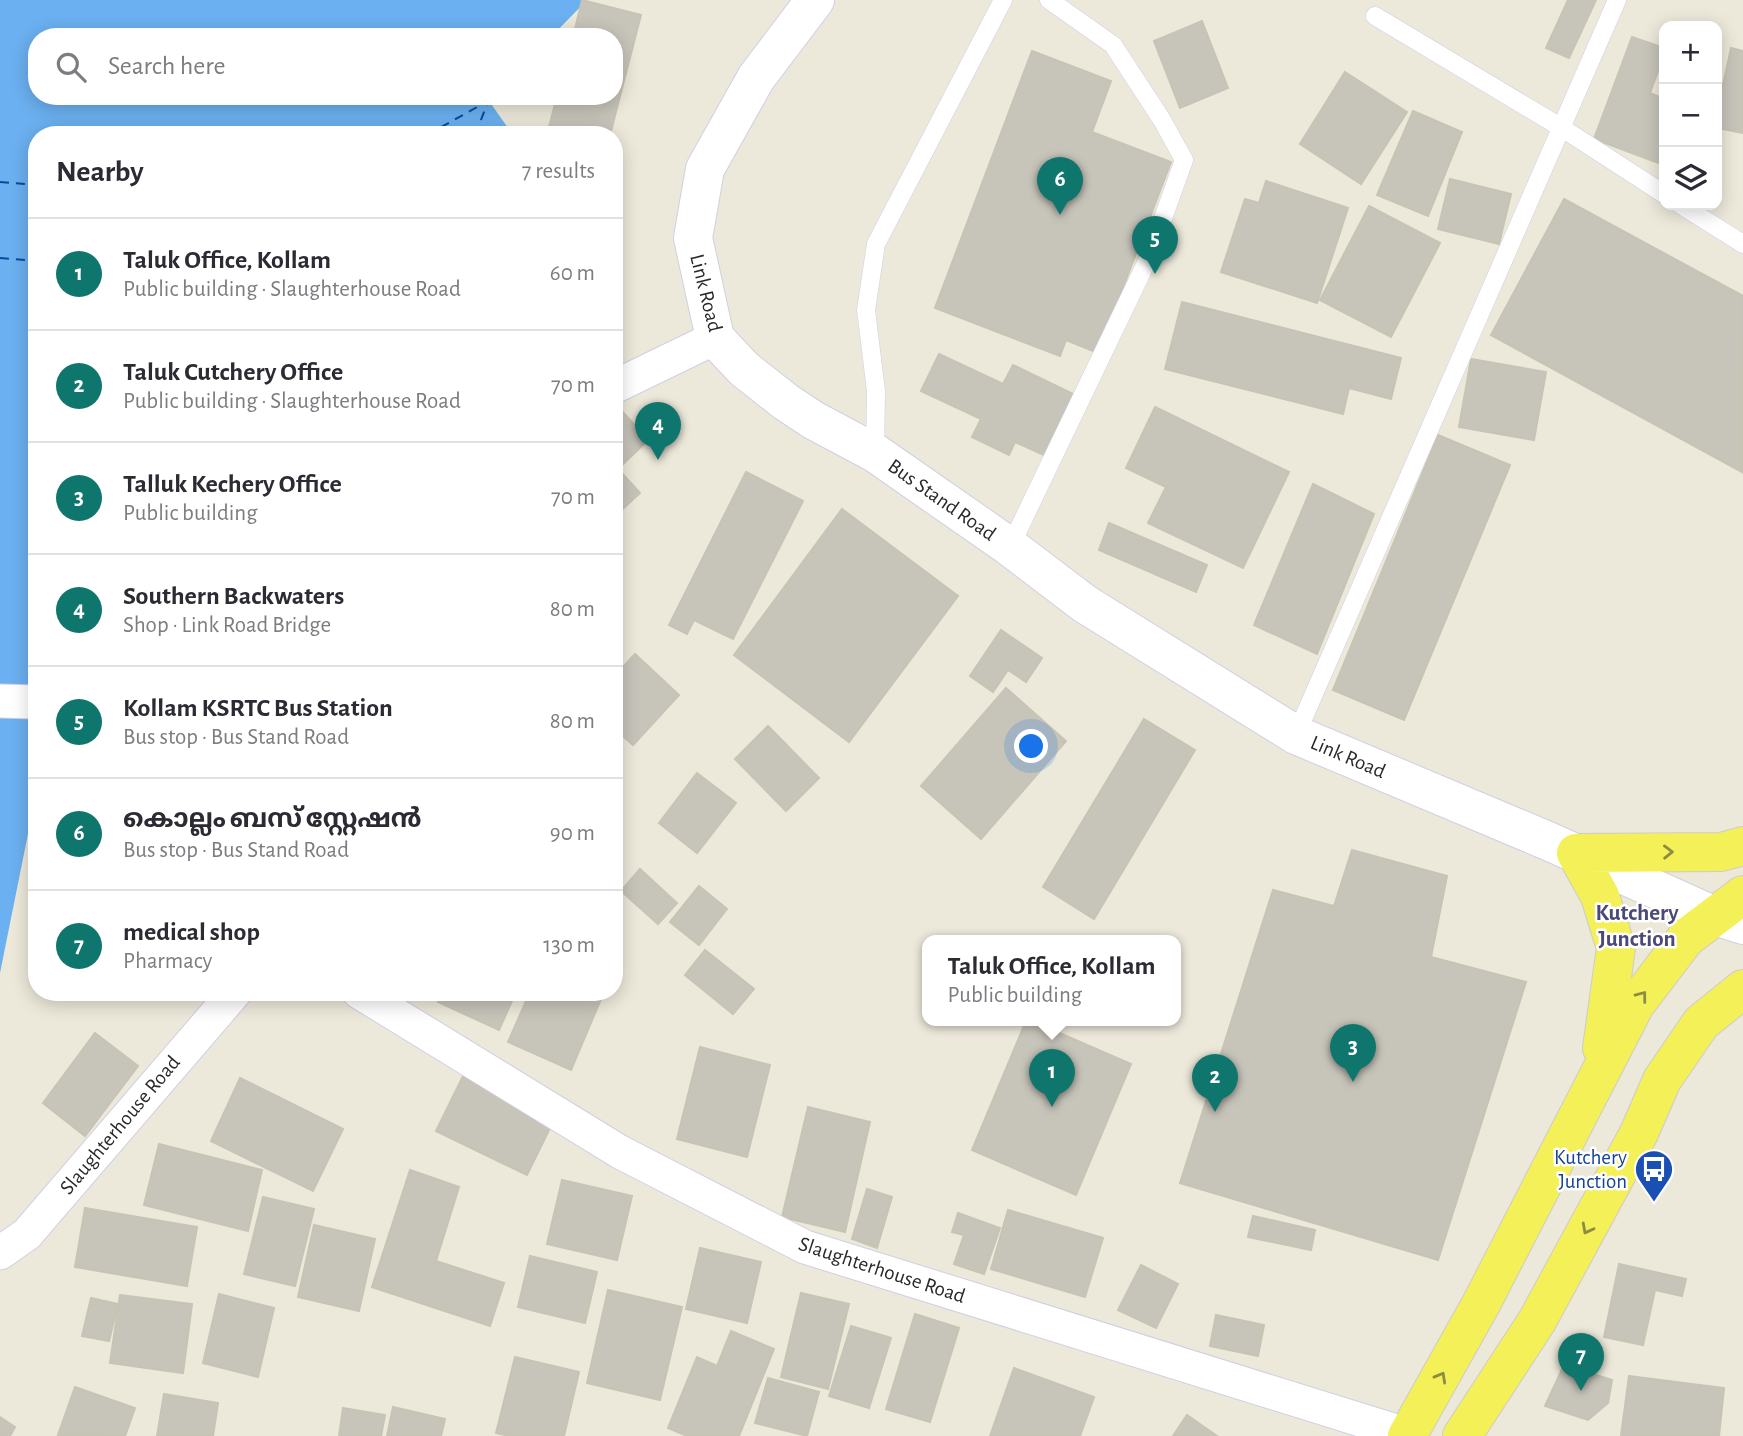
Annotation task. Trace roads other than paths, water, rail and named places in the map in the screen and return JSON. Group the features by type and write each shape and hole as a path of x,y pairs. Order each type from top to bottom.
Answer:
{"main road":[{"name":"Link Road","path":"815,0 756,78 705,169 693,238 715,338 744,369 786,402 813,420 875,453"},
{"name":"Bus Stand Road","path":"875,453 1010,547"},
{"name":"Link Road","path":"1010,547 1085,604 1296,735 1576,853 1734,912"},
{"path":"1597,1077 1616,948 1600,896 1576,853 1721,852 1743,846"},
{"path":"1409,1436 1481,1304 1635,1006 1686,938 1734,912"},
{"path":"1462,1436 1537,1321 1639,1133 1662,1080 1701,1023 1743,989"}],"street":[{"path":"623,383 715,338"},
{"path":"0,701 28,702"},
{"name":"Slaughterhouse Road","path":"0,1253 27,1234 227,1001"},
{"name":"Slaughterhouse Road","path":"374,1001 620,1152 805,1247 1409,1436"}],"lane":[{"path":"875,453 876,391 866,310 876,244 1003,0"},
{"path":"1010,547 1149,257 1184,160 1163,120 1113,45 1049,0"},
{"path":"1296,735 1617,0"},
{"path":"1375,16 1562,128 1659,191"},
{"path":"1689,210 1743,244"}],"water":[{"path":"0,0 587,0 560,28 28,28 28,105 492,105 507,126 28,126 28,834 0,973"}],"place":[{"name":"കൊല്ലം ബസ് സ്റ്റേഷൻ","path":"1060,215"},
{"name":"Kollam KSRTC Bus Station","path":"1155,274"},
{"name":"Southern Backwaters","path":"658,460"},
{"name":"Talluk Kechery Office","path":"1353,1082"},
{"name":"Taluk Office, Kollam","path":"1052,1107"},
{"name":"Taluk Cutchery Office","path":"1215,1112"},
{"name":"Kutchery Junction","path":"1654,1203"},
{"name":"medical shop","path":"1581,1391"}],"district":[{"name":"Kutchery Junction","path":"1637,926"}]}
